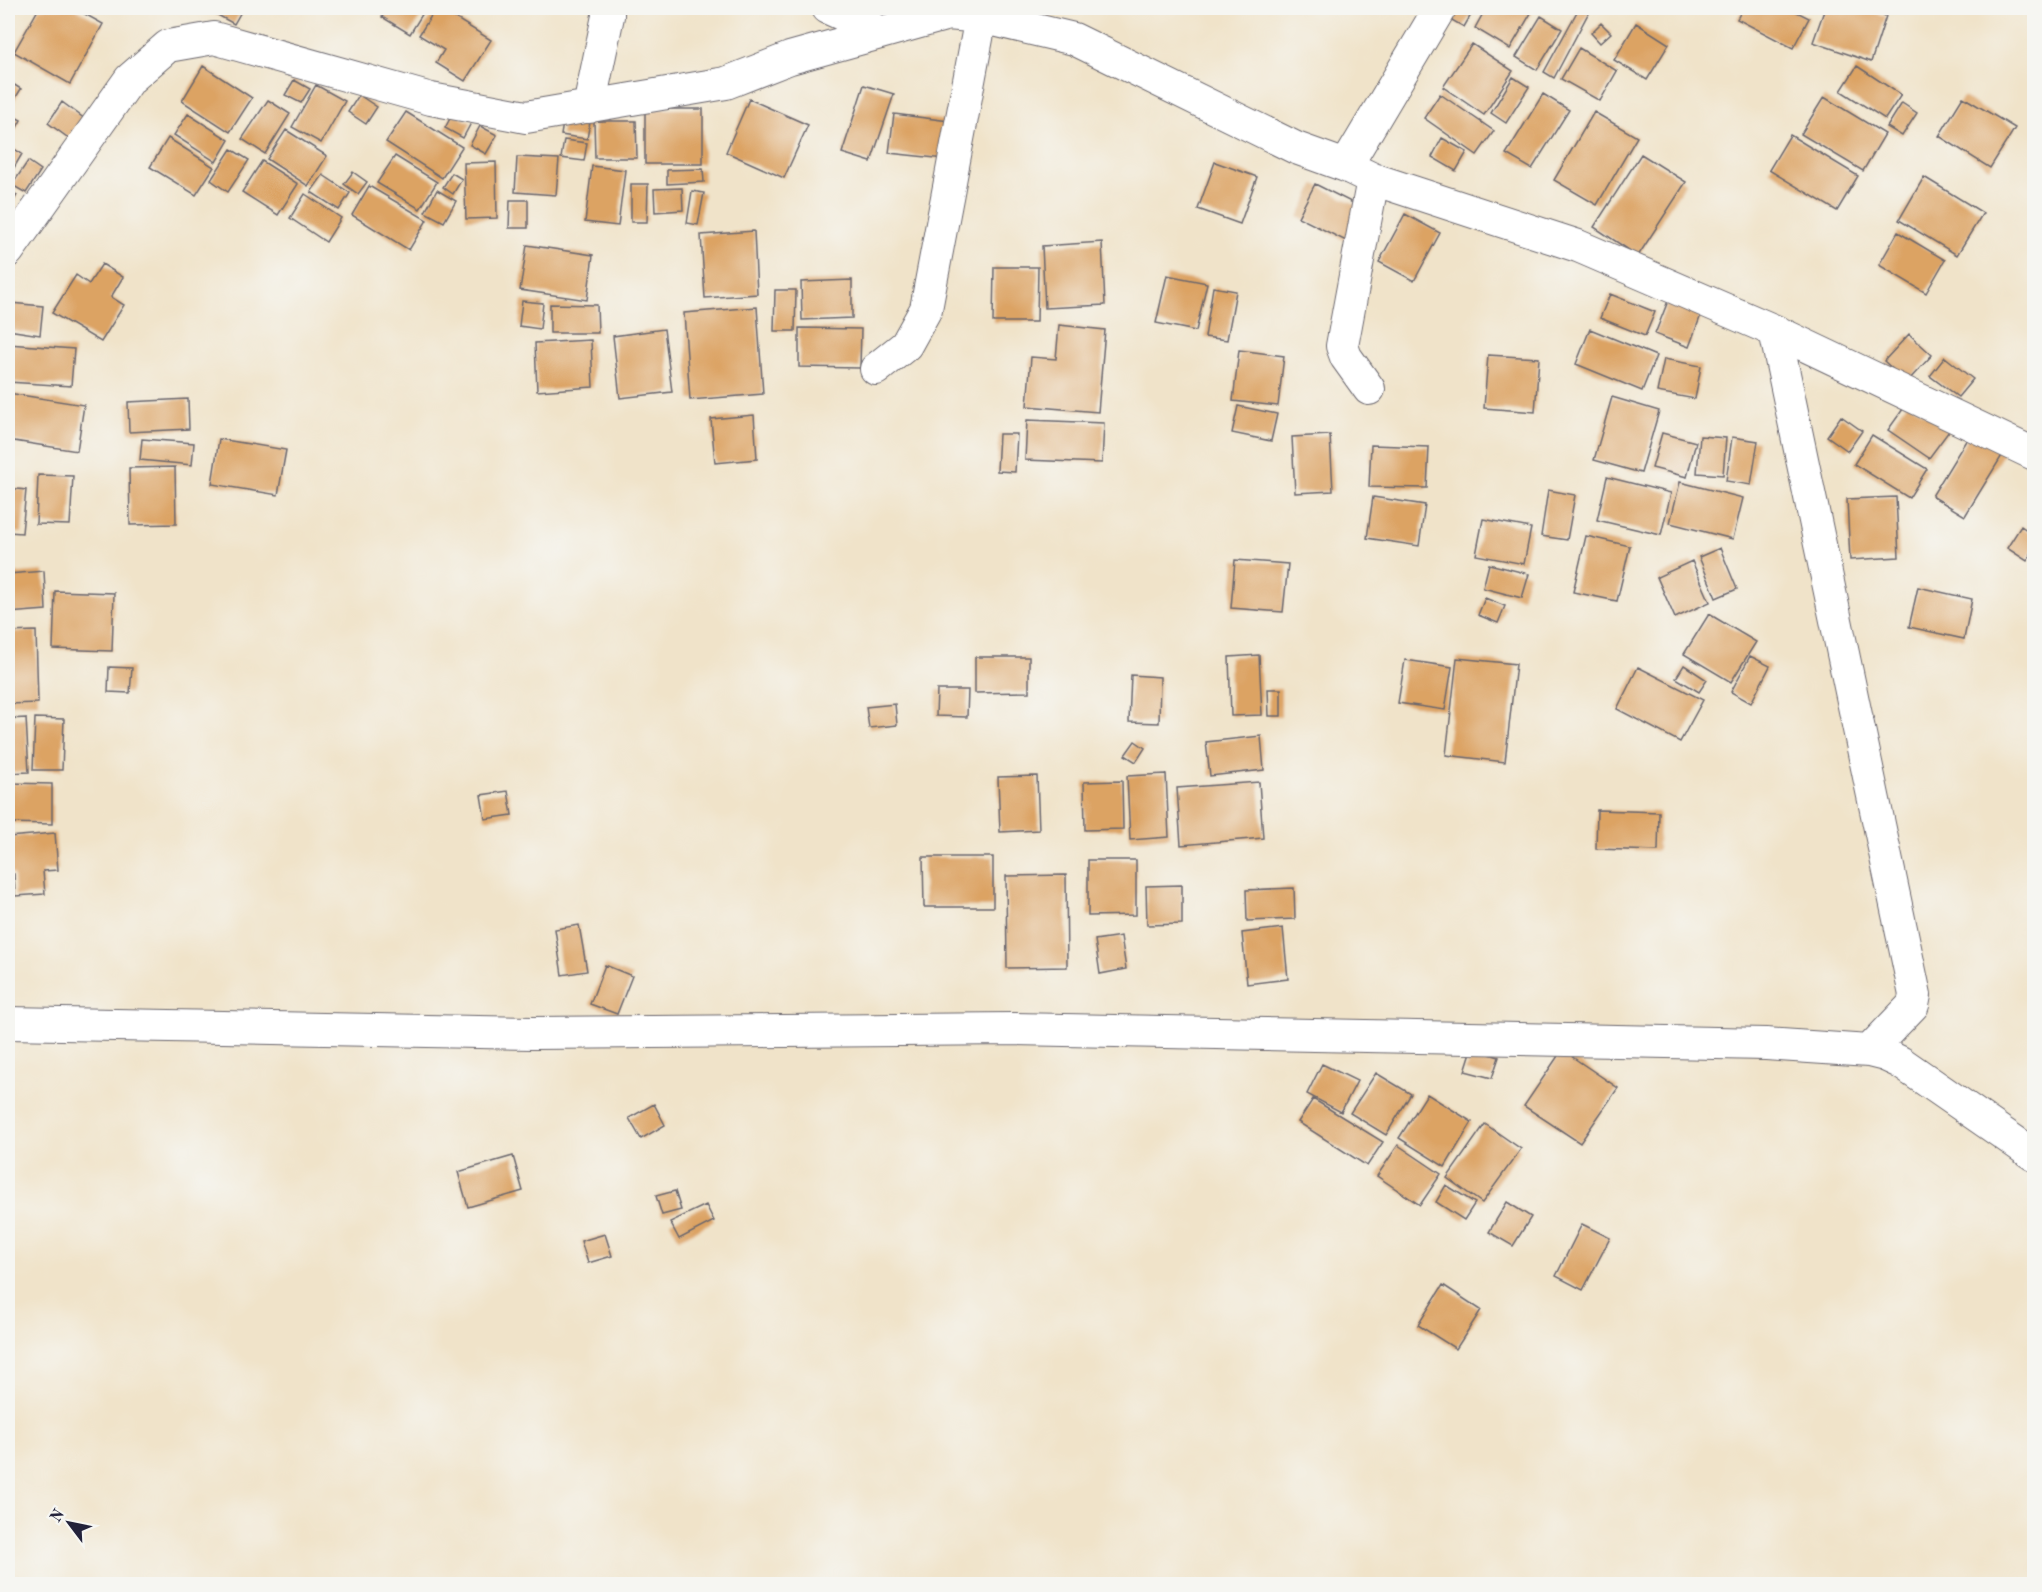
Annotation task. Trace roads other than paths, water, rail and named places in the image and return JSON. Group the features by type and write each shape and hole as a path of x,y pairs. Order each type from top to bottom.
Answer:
{"street":[{"path":"589,106 608,8"},
{"path":"828,8 881,32"},
{"path":"1369,389 1346,357 1342,346 1359,172 1440,8"},
{"path":"8,251 130,79 168,46 214,38 431,99 526,117 726,83 790,58 948,14 981,17 1074,39 1296,148 1359,172 1578,246 1775,331 2034,454"},
{"path":"876,369 906,345 926,309 981,17"},
{"path":"1775,331 1915,995 1913,1005 1875,1045"},
{"path":"8,1023 533,1033 1014,1029 1875,1045 1885,1055 1900,1062 2034,1155"}]}
